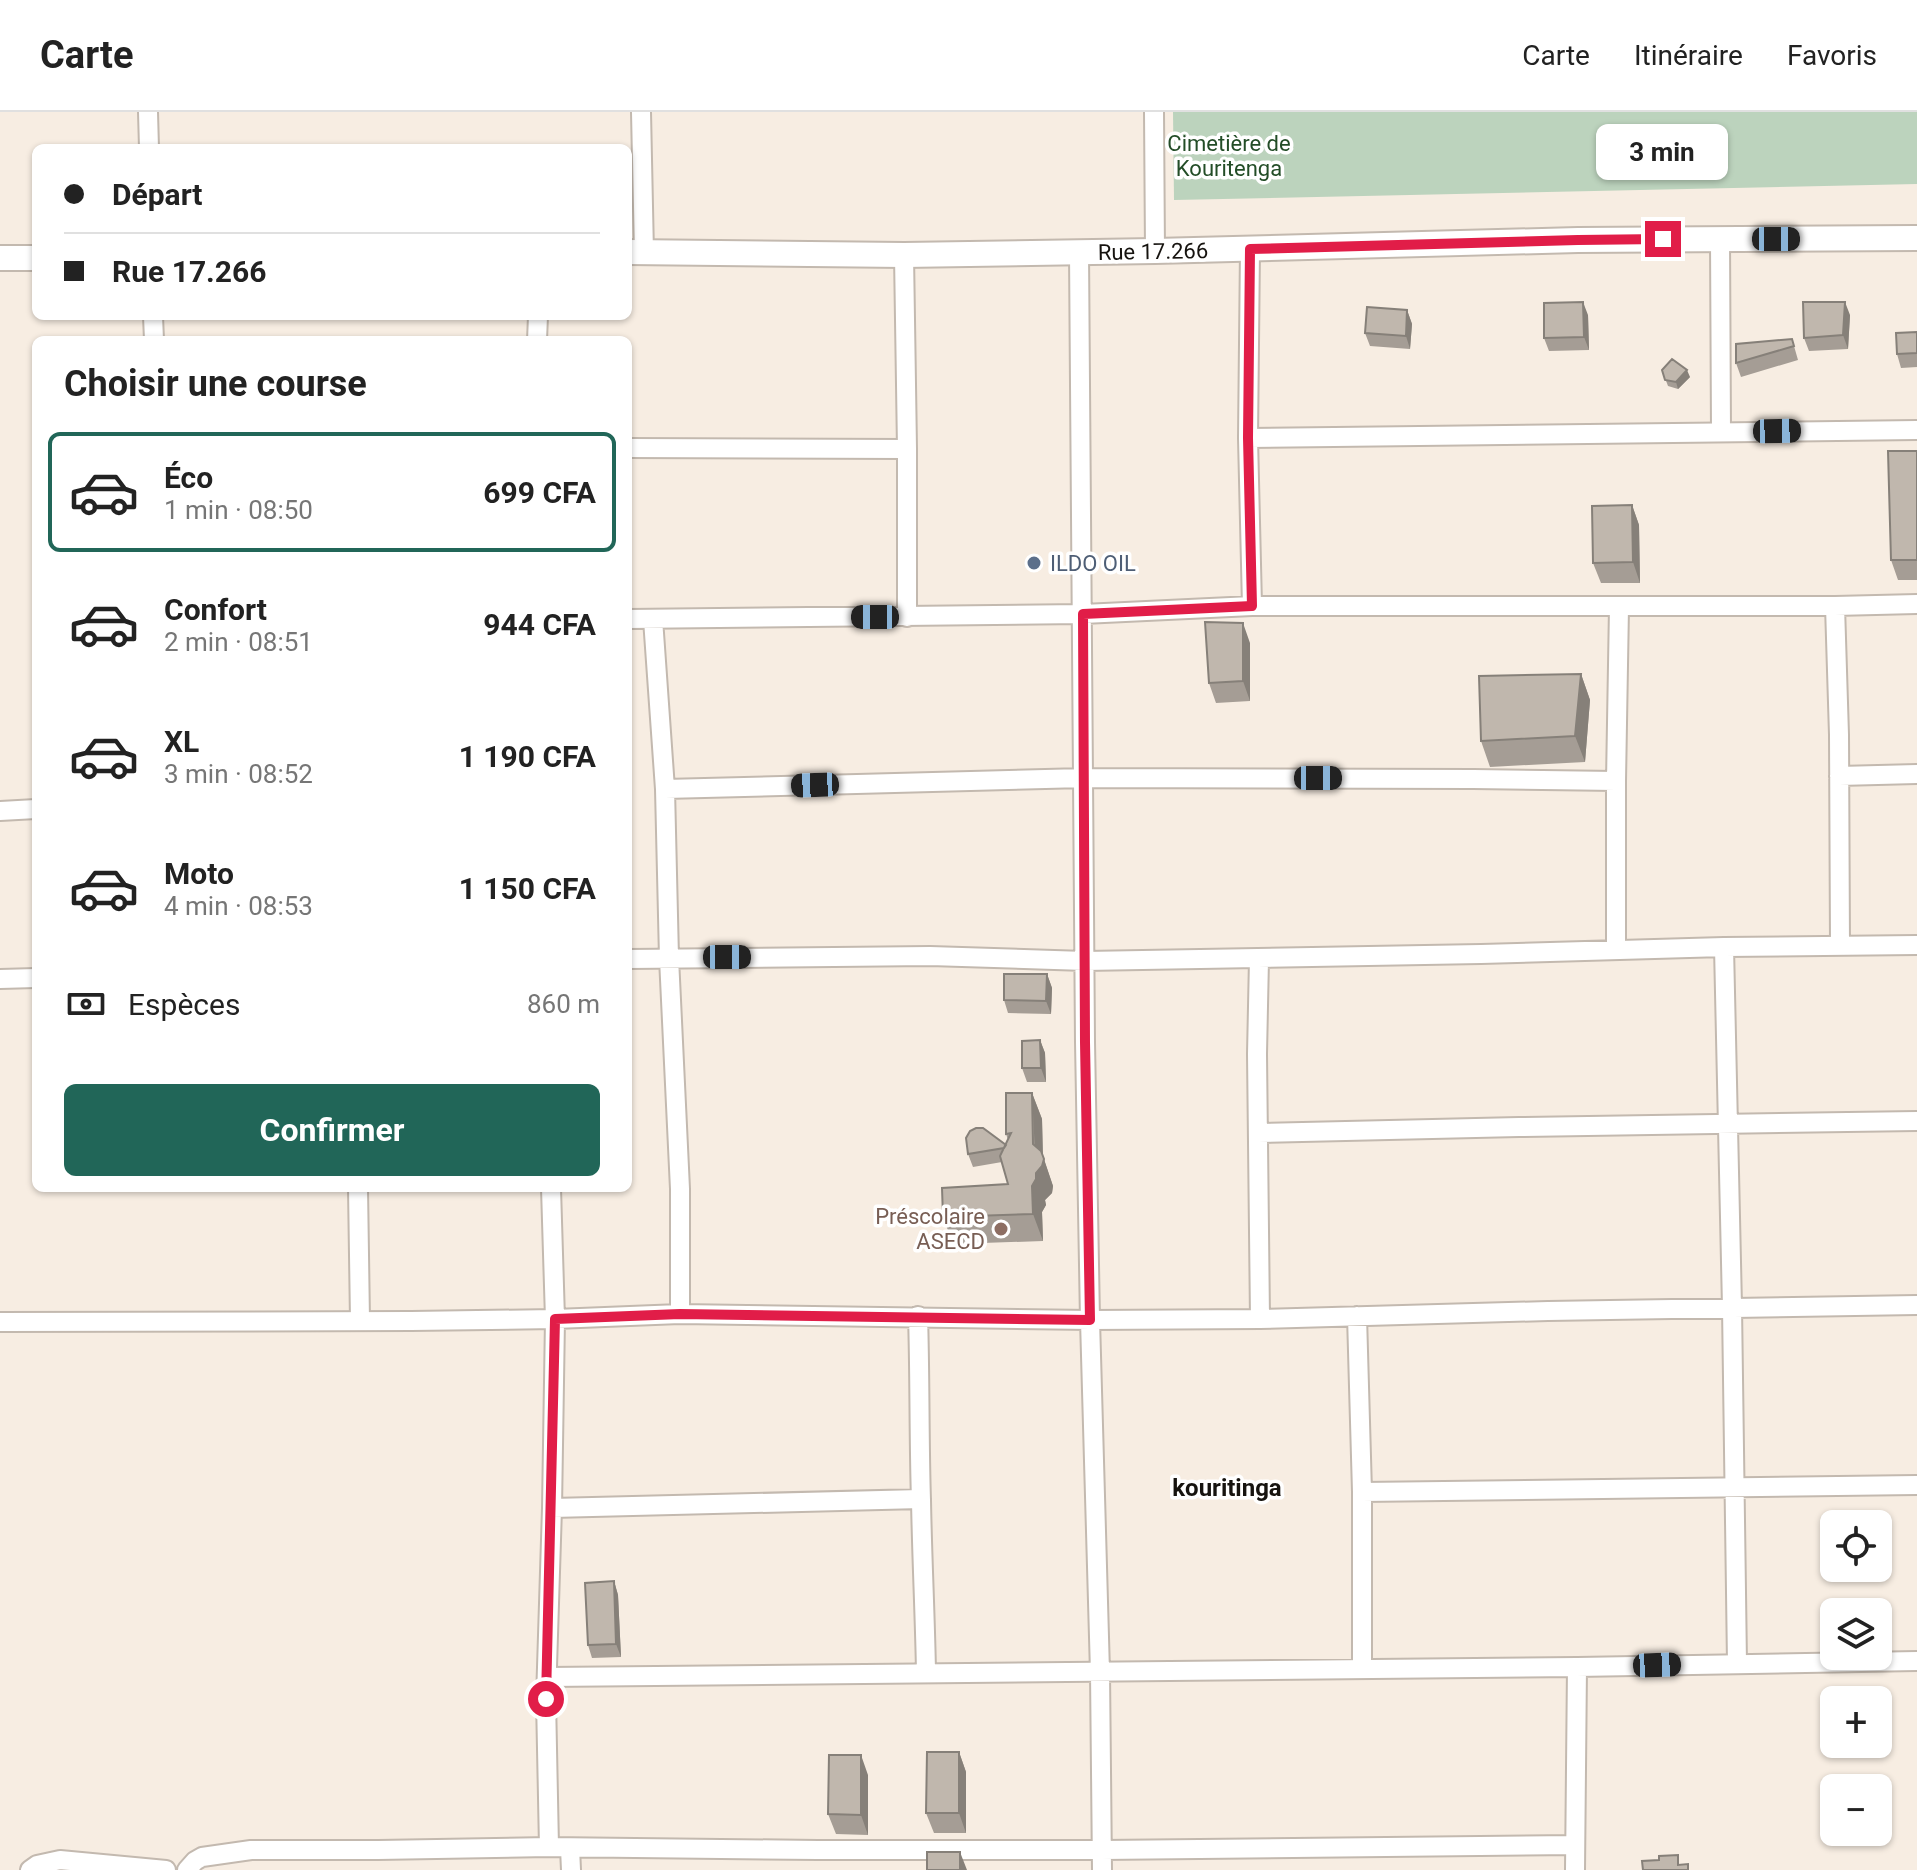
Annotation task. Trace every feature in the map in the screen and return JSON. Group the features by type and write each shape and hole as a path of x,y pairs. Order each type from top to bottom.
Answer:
{"main road":[{"name":"Rue 17.266","path":"636,252 904,255 1578,240 1917,238"},
{"path":"0,258 32,258"}],"street":[{"path":"148,112 149,144"},
{"path":"636,252 641,112"},
{"path":"1154,112 1155,251"},
{"path":"1720,239 1721,432"},
{"path":"1250,249 1248,438 1252,606"},
{"path":"1079,252 1090,1320 1102,1870"},
{"path":"904,255 907,617"},
{"path":"1248,438 1917,430"},
{"path":"632,448 907,449"},
{"path":"632,619 1083,614 1252,606 1917,604"},
{"path":"1835,606 1840,945"},
{"path":"1616,950 1619,607"},
{"path":"653,619 665,789 680,1189 680,1314"},
{"path":"1839,776 1917,774"},
{"path":"665,789 1084,778 1616,781"},
{"path":"0,811 32,809"},
{"path":"632,959 930,956 1085,961 1917,945"},
{"path":"1724,947 1737,1663"},
{"path":"1259,959 1260,1319"},
{"path":"0,979 32,978"},
{"path":"1258,1133 1917,1121"},
{"path":"358,1192 360,1321"},
{"path":"549,1847 547,1677 555,1319 551,1192"},
{"path":"0,1322 555,1319 680,1314 1090,1320 1260,1319 1917,1305"},
{"path":"918,1316 926,1672"},
{"path":"1357,1316 1362,1492 1362,1668"},
{"path":"1362,1492 1917,1485"},
{"path":"552,1508 921,1499"},
{"path":"547,1677 1917,1661"},
{"path":"1575,1870 1577,1667"},
{"path":"187,1870 202,1857 251,1850 549,1847 1102,1850 1575,1845"},
{"path":"570,1848 571,1870"},
{"path":"30,1870 37,1865 60,1860 166,1870"}],"green space":[{"name":"Cimetière de Kouritenga","path":"1173,112 1917,112 1917,184 1174,200"}],"building":[{"path":"1583,302 1584,337 1544,338 1544,303"},
{"path":"1803,302 1845,302 1843,335 1804,338"},
{"path":"1367,307 1407,310 1406,336 1365,333"},
{"path":"1917,332 1917,353 1897,354 1896,333"},
{"path":"1792,339 1794,346 1736,363 1736,344"},
{"path":"1672,359 1687,370 1676,382 1665,380 1662,370"},
{"path":"1888,451 1917,451 1917,560 1891,560"},
{"path":"1632,505 1633,562 1593,563 1592,506"},
{"path":"1205,622 1243,623 1243,681 1209,683"},
{"path":"1581,674 1575,736 1481,741 1479,676"},
{"path":"1004,974 1047,974 1046,1001 1004,1000"},
{"path":"1040,1040 1041,1068 1022,1068 1022,1041"},
{"path":"1006,1093 1032,1093 1033,1144 1044,1159 1032,1186 1033,1214 943,1217 942,1188 1008,1184 1000,1156 1011,1133 1006,1134"},
{"path":"976,1128 983,1128 1006,1145 1004,1148 968,1154 966,1138"},
{"path":"614,1581 616,1644 588,1645 585,1583"},
{"path":"927,1752 959,1752 959,1813 926,1813"},
{"path":"829,1755 861,1755 861,1815 828,1814"},
{"path":"927,1852 960,1852 960,1870 927,1870"},
{"path":"1678,1855 1678,1865 1688,1864 1688,1870 1643,1870 1642,1861"}],"place":[{"name":"ILDO OIL","path":"1034,563"},
{"name":"Préscolaire ASECD","path":"1001,1229"}],"district":[{"name":"kouritinga","path":"1227,1488"}],"route":[{"path":"546,1699 555,1319 680,1314 1090,1320 1083,614 1252,606 1248,438 1250,249 1663,239"}]}
